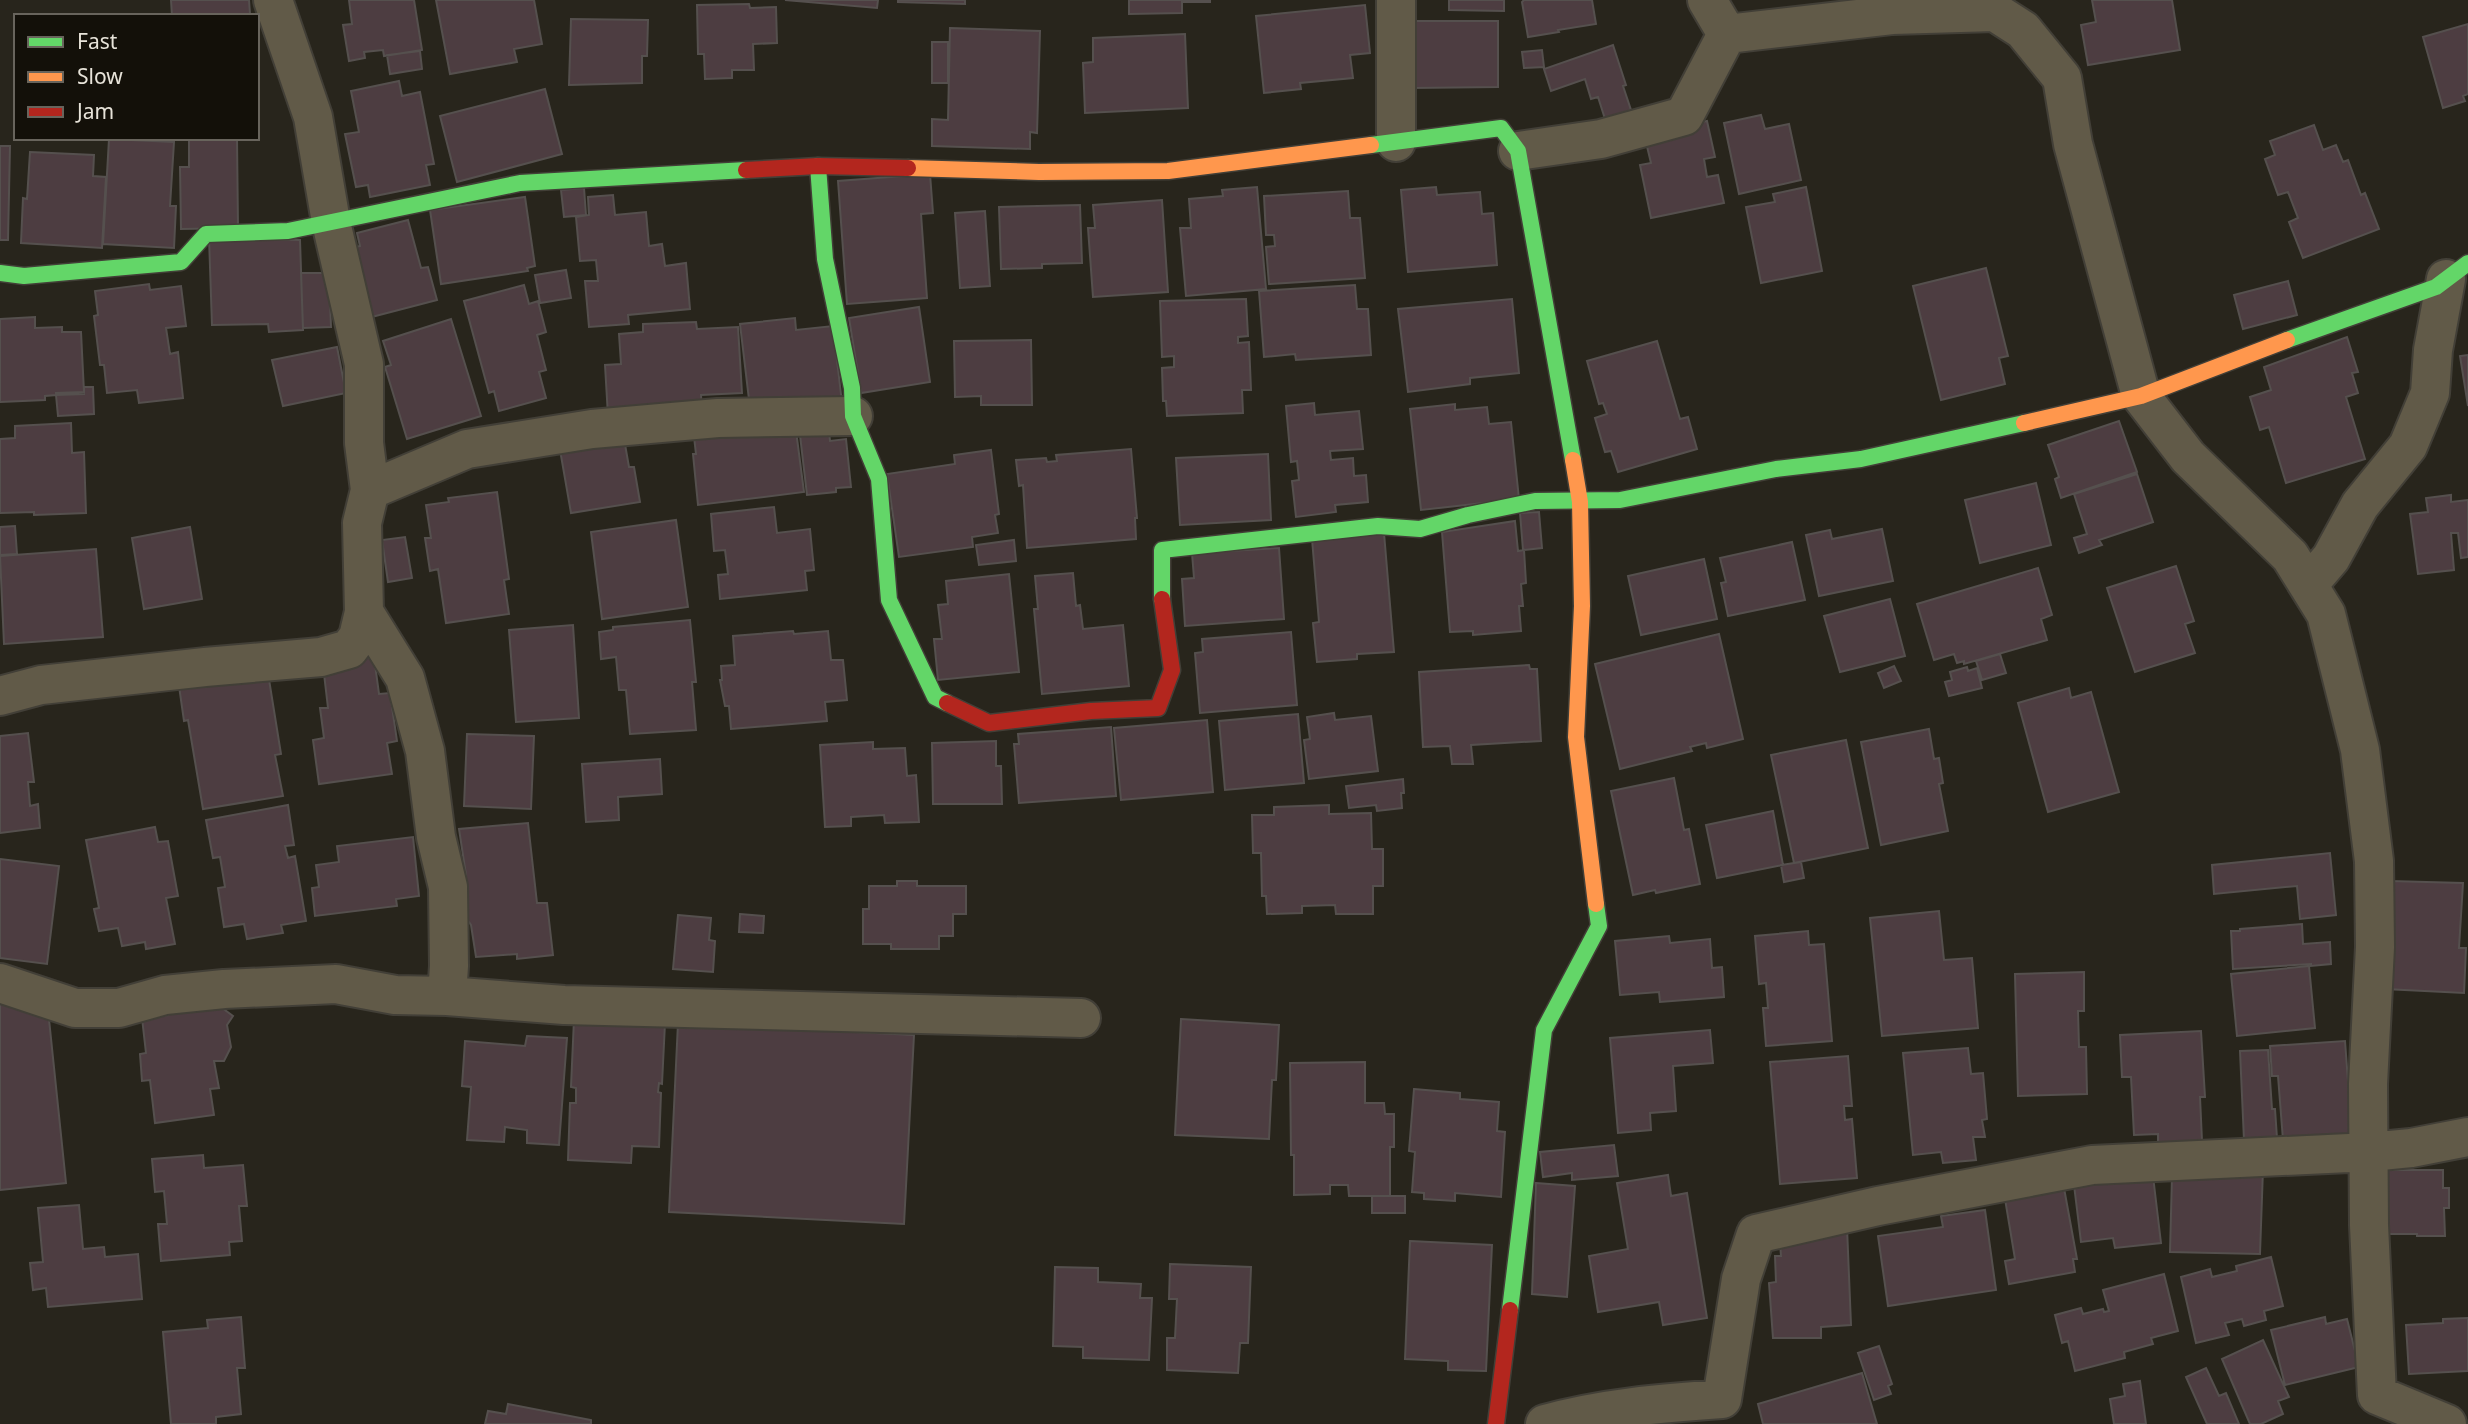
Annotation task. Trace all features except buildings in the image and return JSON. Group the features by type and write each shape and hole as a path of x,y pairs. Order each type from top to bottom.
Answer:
{"street":[{"path":"0,696 41,685 321,657 349,649 358,636 364,612 362,523 370,490 364,443 364,364 331,222 313,117 273,0"},
{"path":"1396,0 1396,142"},
{"path":"1707,0 1727,34"},
{"path":"1727,34 1892,15 1995,12 2023,30 2062,78 2073,144 2141,396 2188,457 2290,556 2326,614 2360,750 2374,861 2375,947 2368,1084 2369,1225 2377,1395 2447,1424"},
{"path":"1518,151 1601,139 1684,116 1727,34"},
{"path":"0,273 24,276 181,262 206,234 288,231 520,183 818,166 1039,172 1168,171 1501,128 1518,151 1580,502 1582,606 1576,737 1599,926 1544,1030 1496,1424"},
{"path":"818,166 825,259 852,388 853,416 879,480 889,600 935,697 989,723 1091,711 1158,708 1172,670 1162,596 1161,550 1378,526 1420,529 1468,514 1535,501 1620,500 1776,469 1861,459 2141,396 2436,287 2457,271"},
{"path":"2308,585 2332,558 2360,505 2408,446 2430,393 2433,350 2457,271"},
{"path":"370,490 467,449 592,429 718,418 853,416"},
{"path":"364,612 405,678 425,751 436,838 448,887 447,996"},
{"path":"0,983 75,1007 120,1008 165,995 224,989 336,984 395,995 564,1005 1081,1018"},
{"path":"1545,1424 1579,1414 1670,1402 1722,1399 1741,1279 1756,1234 1878,1206 2092,1165 2370,1152 2411,1148 2468,1137"}],"traffic: fast":[{"path":"1371,145 1501,128 1518,151 1573,460"},
{"path":"818,166 825,259 852,388 853,416 879,479 889,600 935,697 947,703"},
{"path":"0,273 24,276 181,262 206,234 288,231 520,183 746,170"},
{"path":"2287,340 2436,287 2468,263"},
{"path":"1162,599 1162,550 1378,526 1420,529 1468,515 1535,501 1620,500 1776,469 1861,459 2024,423"},
{"path":"1510,1310 1544,1030 1599,926 1596,904"}],"traffic: slow":[{"path":"908,168 1039,172 1168,171 1371,145"},
{"path":"2024,423 2141,396 2287,340"},
{"path":"1573,460 1580,502 1582,606 1576,737 1596,904"}],"traffic: jam":[{"path":"746,170 818,166 908,168"},
{"path":"947,703 989,723 1091,711 1158,708 1172,670 1162,599"},
{"path":"1496,1424 1510,1310"}]}
